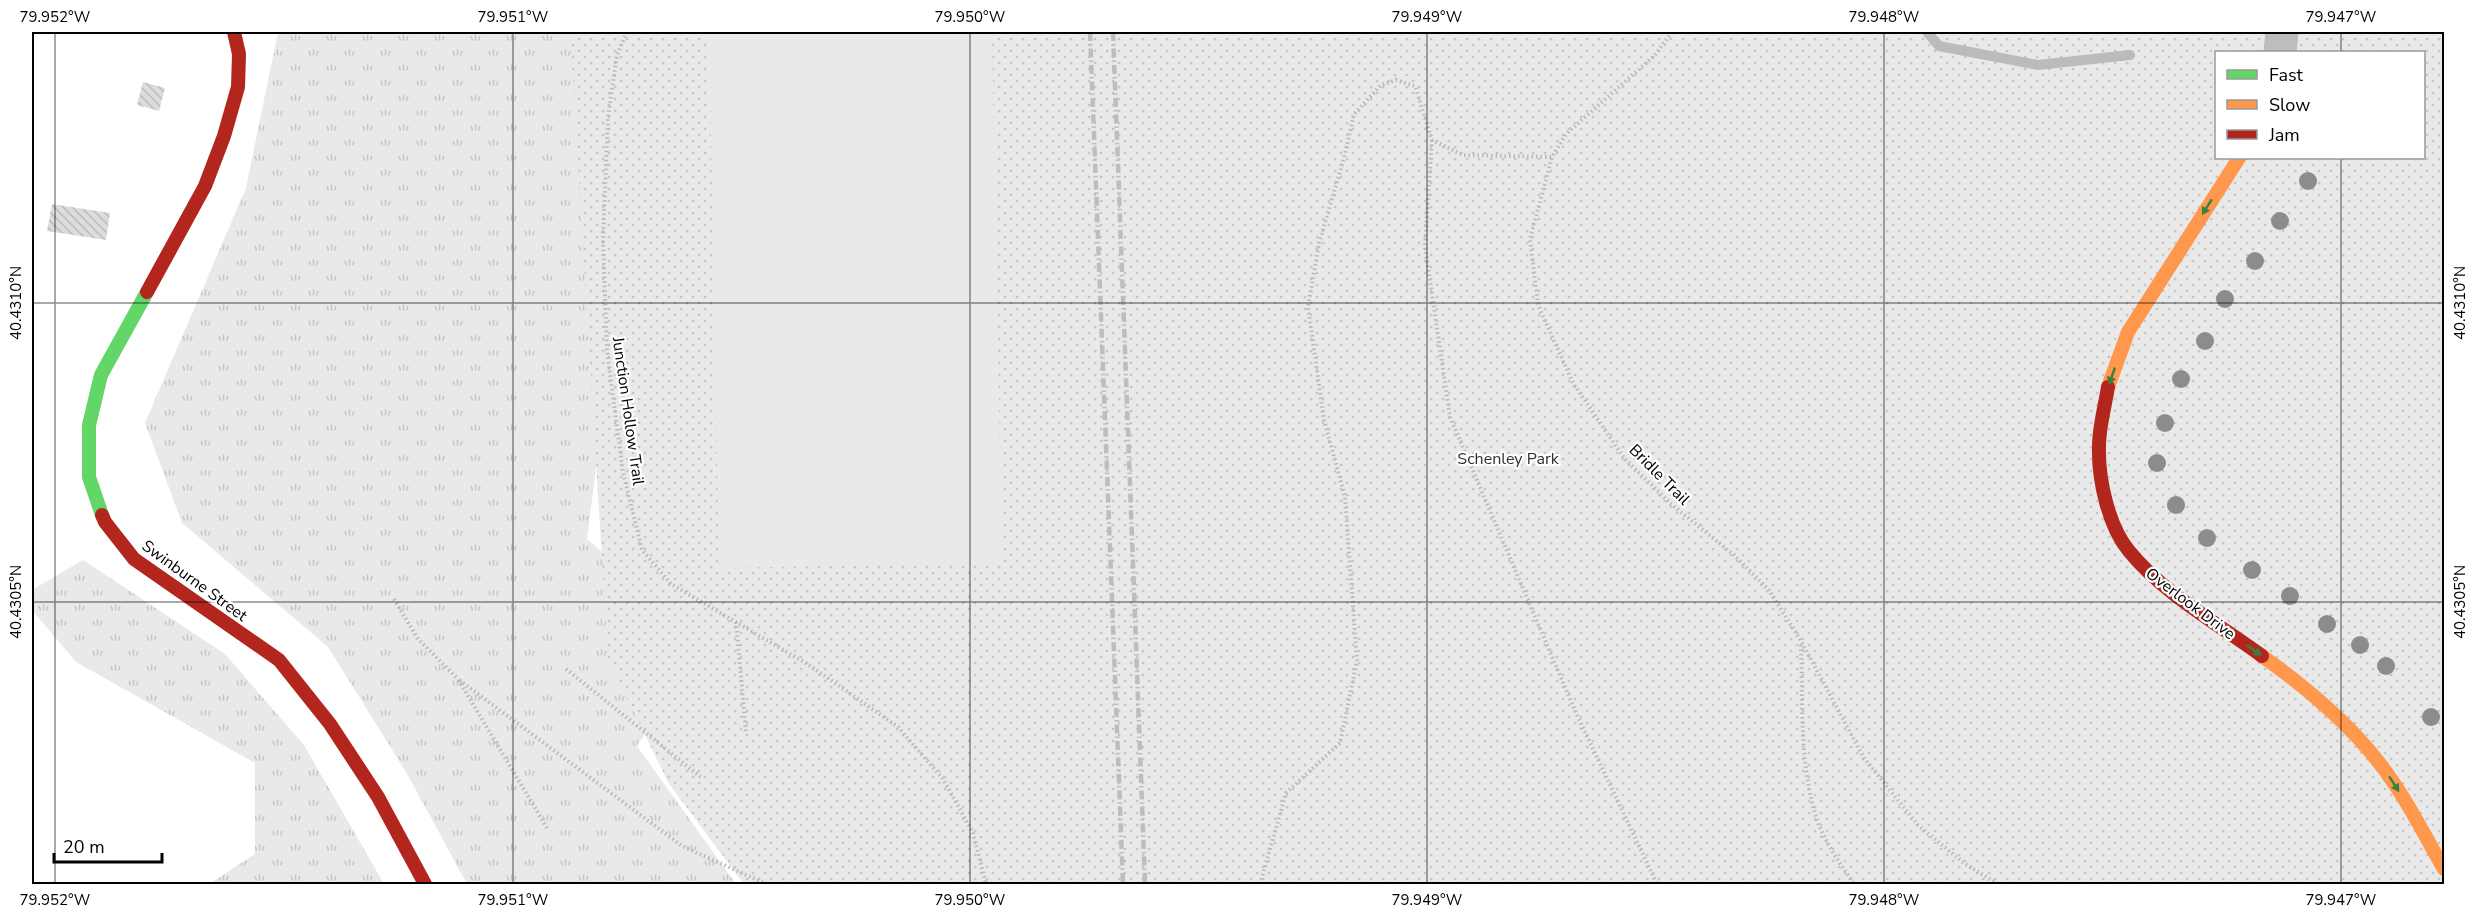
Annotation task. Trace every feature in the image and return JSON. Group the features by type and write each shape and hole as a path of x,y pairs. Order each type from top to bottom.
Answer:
{"street":[{"name":"Swinburne Street","path":"234,32 239,54 238,87 224,136 205,186 101,375 89,425 89,477 105,522 134,559 279,660 330,724 378,797 424,885"},
{"path":"2280,51 2282,32"},
{"name":"Overlook Drive","path":"2237,159 2128,333 2109,383 2099,445 2101,477 2111,517 2127,549 2155,579 2283,671 2349,728 2393,781 2445,869"}],"path":[{"name":"Junction Hollow Trail","path":"627,32 617,55 608,117 603,239 607,351 623,472 642,550 671,584 809,664 898,727 943,779 973,833 986,885"},
{"name":"Bridle Trail","path":"1672,32 1656,55 1566,134 1552,157 1530,238 1538,305 1573,383 1624,458 1671,504 1734,555 1769,590 1801,641 1863,758 1918,825 1965,864 1998,885"},
{"path":"1260,885 1286,793 1341,743 1357,661 1345,497 1324,420 1308,307 1319,243 1344,158 1354,114 1381,85 1396,80 1414,86 1432,140 1425,247 1450,417 1576,713 1657,885"},
{"path":"1432,140 1462,155 1552,157"},
{"path":"394,599 418,639 458,679 682,846 766,885"},
{"path":"736,621 746,732"},
{"path":"1801,641 1805,766 1817,821 1837,860 1854,885"},
{"path":"567,669 702,778"},
{"path":"458,679 547,828"}],"green space":[{"path":"278,32 614,32 601,431 587,539 707,644 637,746 736,884 467,884 406,772 328,647 182,523 145,423 246,188"},
{"name":"Schenley Park","path":"574,32 2444,32 2444,884 744,884 669,784 608,659 571,48"},
{"path":"709,32 992,32 1002,563 719,568"},
{"path":"83,560 225,654 304,745 384,884 209,884 255,854 255,763 76,662 32,610 32,590"}],"building":[{"path":"143,82 165,88 159,111 137,105"},
{"path":"52,204 110,213 106,240 47,231"}],"waterway":[{"path":"1927,32 1939,46 2038,65 2130,55"}],"railway":[{"path":"1090,32 1123,884"},
{"path":"1113,32 1145,884"}],"traffic: fast":[{"path":"102,515 89,477 89,425 101,375 147,292"}],"traffic: slow":[{"path":"2108,387 2128,332 2238,159"},
{"path":"2262,656 2316,698 2365,746 2400,792 2444,869"}],"traffic: jam":[{"path":"147,292 205,186 224,136 238,87 239,54 234,32"},
{"path":"2108,387 2099,439 2099,459 2106,501 2115,529 2129,551 2158,581 2262,656"},
{"path":"102,515 134,559 279,660 330,724 378,797 425,884"}]}
